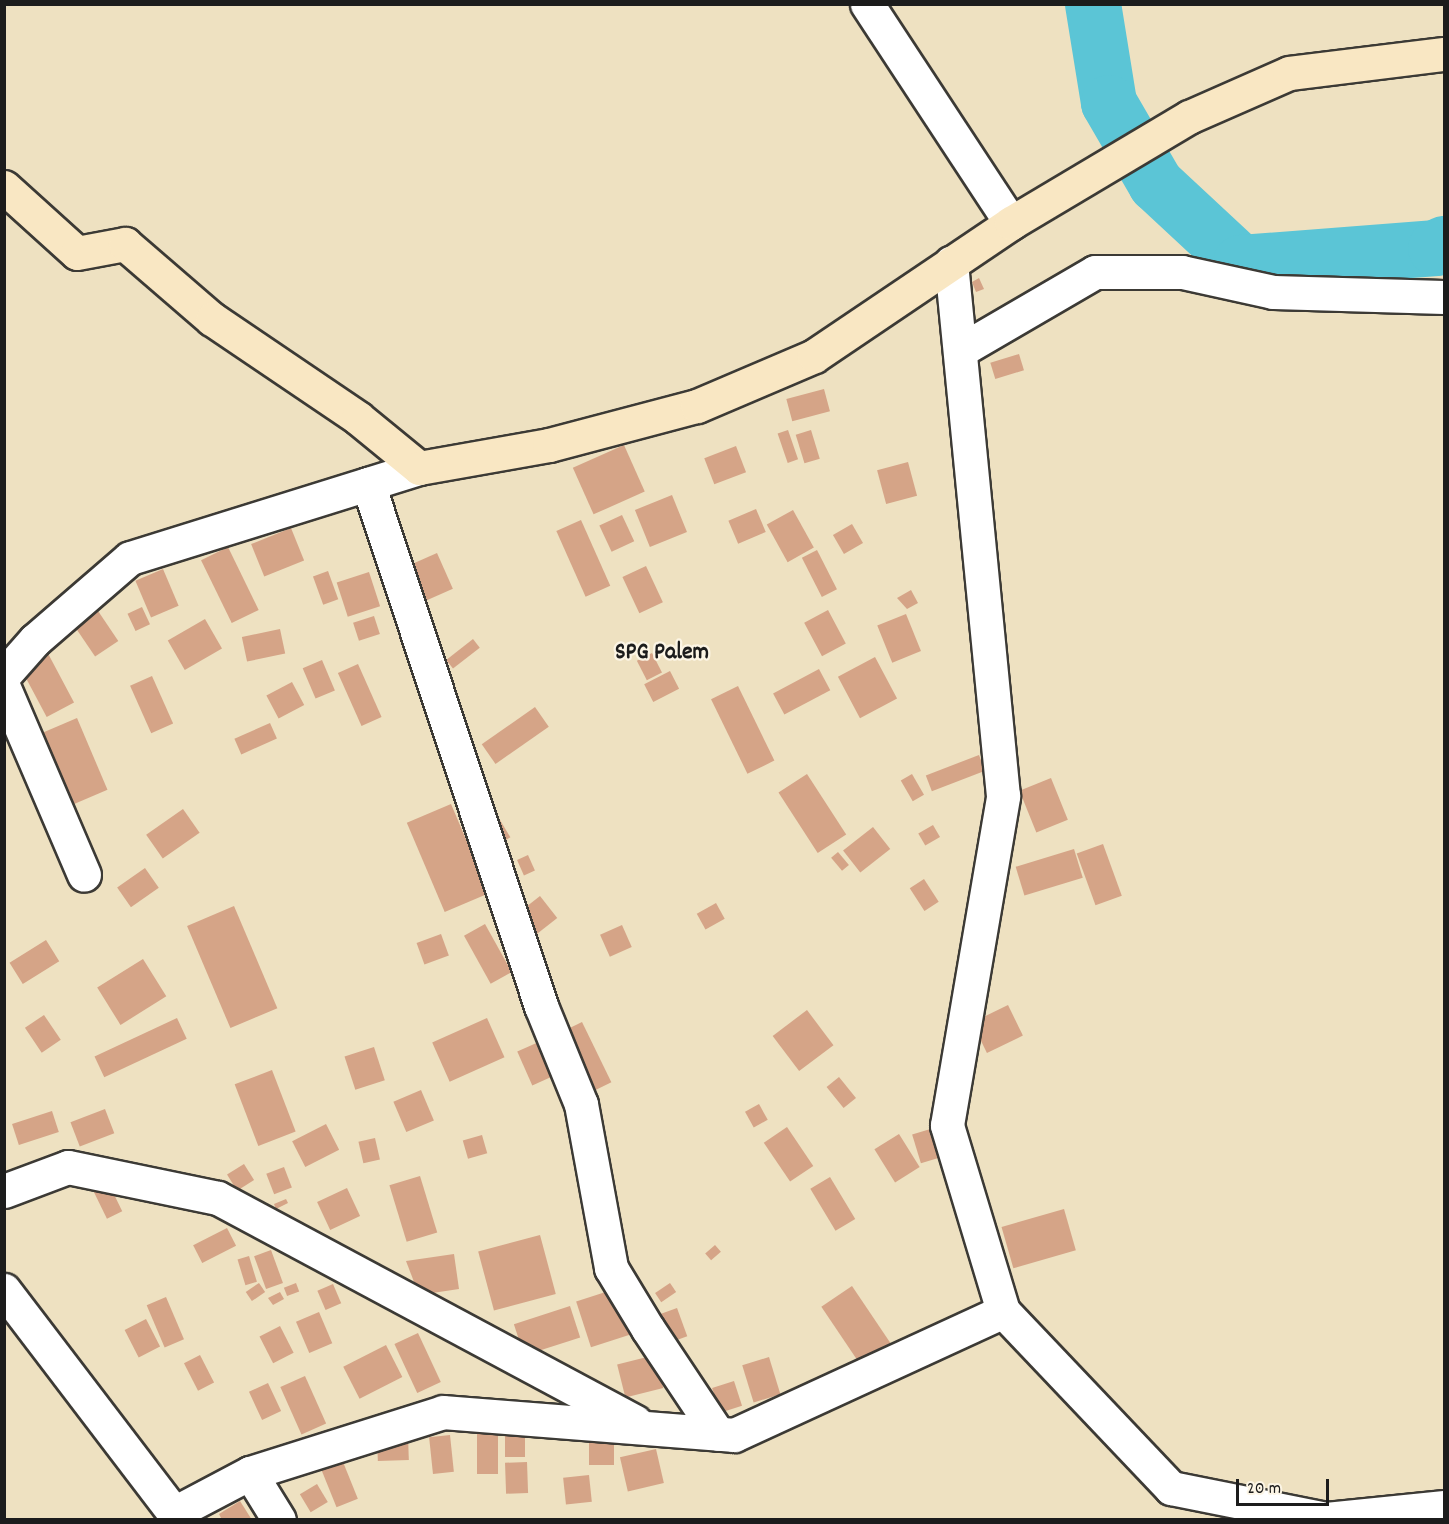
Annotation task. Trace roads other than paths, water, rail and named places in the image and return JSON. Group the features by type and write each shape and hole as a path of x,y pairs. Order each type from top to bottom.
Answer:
{"main road":[{"path":"4,187 78,253 125,244 212,319 358,418 419,468 549,445 697,406 814,356 1011,223 1188,117 1289,73 1444,54"}],"street":[{"path":"867,4 1011,223"},
{"path":"951,263 1003,796 947,1125 1003,1311 1172,1488 1326,1519 1444,1507"},
{"path":"961,350 1095,272 1182,272 1273,292 1444,297"},
{"path":"4,675 35,640 130,558 419,468"},
{"path":"368,484 541,1006 581,1104 611,1268 648,1329 718,1434"},
{"path":"4,688 84,875"},
{"path":"4,1191 68,1167 218,1198 645,1428"},
{"path":"4,1290 174,1513 250,1473 443,1412 734,1435 1003,1311"},
{"path":"250,1473 279,1520"}],"waterway":[{"path":"1093,4 1109,103 1156,184 1241,263 1436,248 1444,244"}],"district":[{"name":"SPG Palem","path":"662,654"}]}
